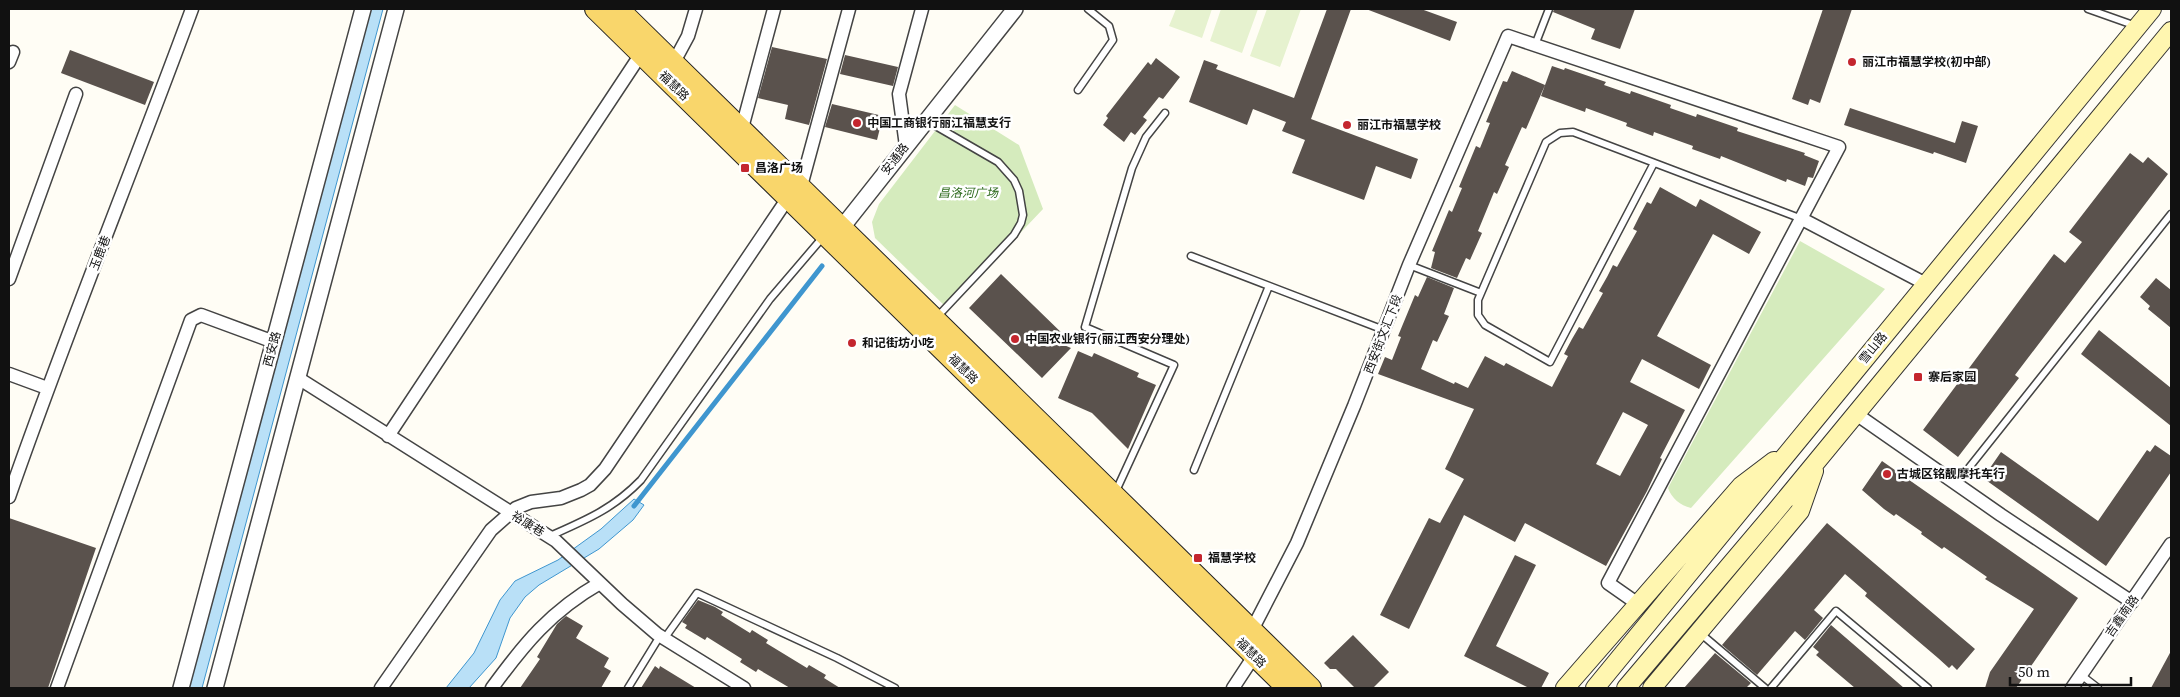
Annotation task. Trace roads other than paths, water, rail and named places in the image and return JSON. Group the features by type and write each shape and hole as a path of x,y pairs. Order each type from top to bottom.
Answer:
{"main road":[{"name":"福慧路","path":"595,9 641,54 795,192"},
{"name":"福慧路","path":"620,9 742,128 795,192 833,233 1287,688"},
{"name":"雪山路","path":"1596,688 2152,9"},
{"path":"1626,688 1819,459 2171,31"},
{"name":"福慧路","path":"833,233 936,318 1311,688"},
{"path":"1565,688 1741,486 1796,444"},
{"path":"1652,688 1800,511 1819,459"}],"street":[{"name":"玉鹿巷","path":"9,498 47,388 143,143 192,9"},
{"name":"西安路","path":"181,688 363,9"},
{"path":"214,688 396,9"},
{"path":"674,62 688,36 696,9"},
{"path":"742,128 774,9"},
{"path":"381,688 478,547 509,512 523,504 571,494 590,484 618,452 795,192 849,9"},
{"path":"906,146 899,94 922,9"},
{"name":"安通路","path":"833,233 906,146 1015,9"},
{"name":"西安街文汇下段","path":"1252,630 1297,543 1410,265 1508,36 1535,45"},
{"path":"1535,45 1839,147 1608,582 1638,604"},
{"path":"388,436 641,54"},
{"path":"9,279 76,94"},
{"path":"1802,219 1926,284"},
{"path":"57,688 192,320 201,316 274,342"},
{"path":"9,374 47,388"},
{"name":"裕康巷","path":"298,378 552,539 662,638 744,688"},
{"path":"1856,414 1956,484 2132,602"},
{"name":"吉鑫南路","path":"2072,688 2171,544"},
{"path":"492,688 524,646 550,617 596,578"},
{"path":"1233,688 1254,656"}],"lane":[{"path":"1078,90 1112,40 1109,26 1088,9"},
{"path":"1535,45 1549,9"},
{"path":"2088,9 2138,27"},
{"path":"1114,494 1174,365 1085,327 1132,168 1146,138 1165,113"},
{"path":"926,120 998,162 1007,170 1019,191 1023,215 1014,235 936,318"},
{"path":"1654,163 1550,362 1484,325 1478,315 1477,307 1481,293 1546,142 1560,133 1573,132 1802,219"},
{"path":"1956,484 2171,214"},
{"path":"552,539 602,513 628,494 641,480 770,299 833,233"},
{"path":"1191,256 1384,330"},
{"path":"1410,265 1481,293"},
{"path":"1194,470 1269,286"},
{"path":"628,688 662,638 697,592 895,688"},
{"path":"1771,688 1836,611 1928,688"},
{"path":"1699,633 1765,688"},
{"path":"2081,675 2098,688"}],"water":[{"path":"369,9 383,9 202,688 188,688"},
{"path":"634,499 644,505 633,520 599,549 539,585 525,597 510,618 496,658 469,688 446,688 474,653 500,600 515,581 558,560 601,529"}],"waterway":[{"path":"634,506 822,266"}],"place":[{"name":"丽江市福慧学校(初中部)","path":"1852,62"},
{"name":"中国工商银行丽江福慧支行","path":"857,123"},
{"name":"丽江市福慧学校","path":"1347,125"},
{"name":"昌洛广场","path":"745,168"},
{"name":"中国农业银行(丽江西安分理处)","path":"1015,339"},
{"name":"和记街坊小吃","path":"852,343"},
{"name":"寨后家园","path":"1918,377"},
{"name":"古城区铭靓摩托车行","path":"1887,474"},
{"name":"福慧学校","path":"1198,558"}],"park label":[{"name":"昌洛河广场","path":"968,193"}]}
